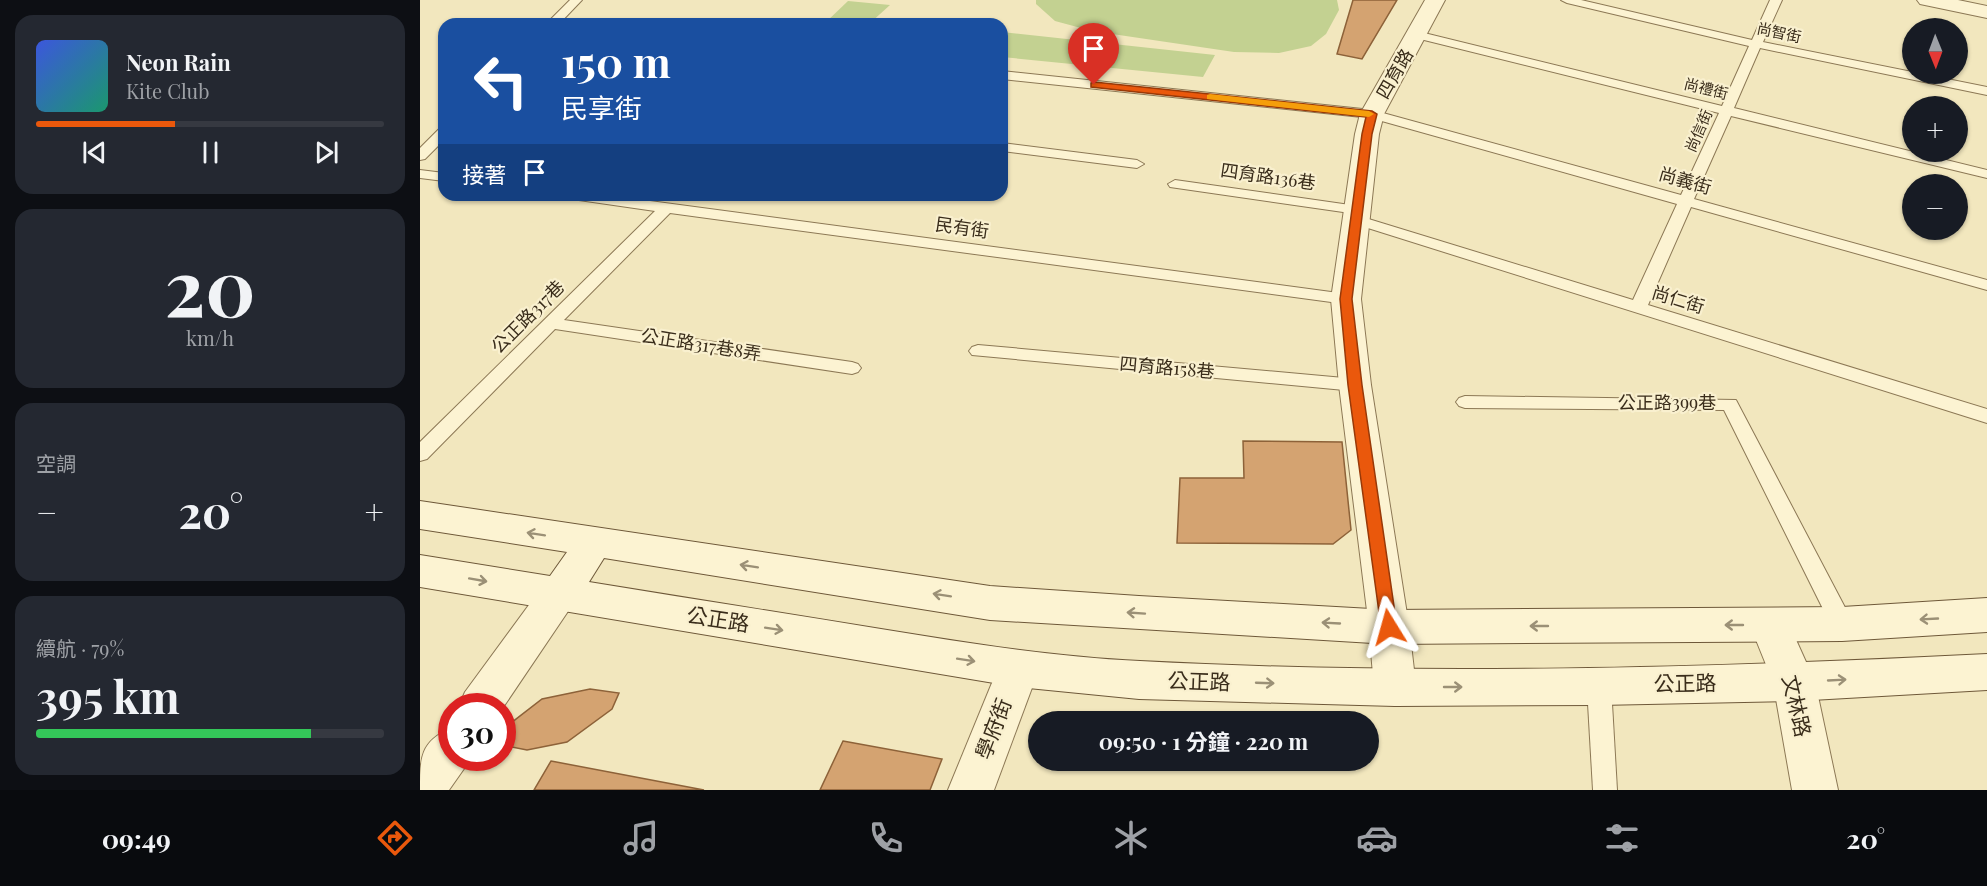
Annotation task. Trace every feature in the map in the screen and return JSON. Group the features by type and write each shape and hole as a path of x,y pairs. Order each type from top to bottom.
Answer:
{"street":[{"name":"四育路","path":"1395,687 1389,627 1355,385 1346,299 1367,134 1372,114 1435,0"},
{"path":"1940,1 1987,12"},
{"path":"420,515 990,603 1389,627 1842,624 1987,615"},
{"path":"489,693 594,543"},
{"name":"公正路","path":"420,571 1018,669 1139,680 1395,687 1599,686 1794,682 1987,672"},
{"name":"文林路","path":"1770,625 1794,682 1815,790"},
{"name":"學府街","path":"970,790 1018,669"},
{"path":"422,790 438,768"}],"lane":[{"path":"558,18 576,0"},
{"name":"尚智街","path":"1567,0 1756,44 1987,91"},
{"name":"尚信街","path":"1638,308 1776,0"},
{"name":"尚禮街","path":"1416,35 1987,174"},
{"name":"尚義街","path":"1008,76 1372,114 1987,285"},
{"path":"420,156 438,138"},
{"path":"1008,148 1137,164"},
{"path":"420,174 438,176"},
{"name":"四育路136巷","path":"1175,184 1357,215"},
{"name":"民有街","path":"646,201 666,208 1346,299"},
{"name":"公正路317巷","path":"420,454 666,208"},
{"name":"尚仁街","path":"1357,215 1638,308 1987,416"},
{"name":"公正路317巷8弄","path":"549,323 852,368"},
{"name":"四育路158巷","path":"978,351 1355,385"},
{"name":"公正路399巷","path":"1465,402 1730,404 1842,624"},
{"path":"1599,686 1605,790"}],"green space":[{"path":"1036,0 1337,0 1339,10 1326,34 1311,46 1279,53 1234,52 1092,31 1055,21 1036,4"},
{"path":"848,1 890,5 876,18 830,18"},
{"path":"1008,33 1215,55 1203,77 1008,58"}],"building":[{"path":"1353,0 1397,0 1362,59 1337,54"},
{"path":"1243,441 1342,442 1351,530 1333,544 1177,543 1180,478 1244,478"},
{"path":"590,689 619,693 612,709 567,742 527,750 516,748 516,719 542,699"},
{"path":"843,741 942,759 930,790 820,790"},
{"path":"551,761 704,790 534,790"}],"slow traffic":[{"path":"1210,97 1369,114"}],"route":[{"path":"1094,85 1372,114 1367,134 1346,299 1355,385 1389,627"}]}
